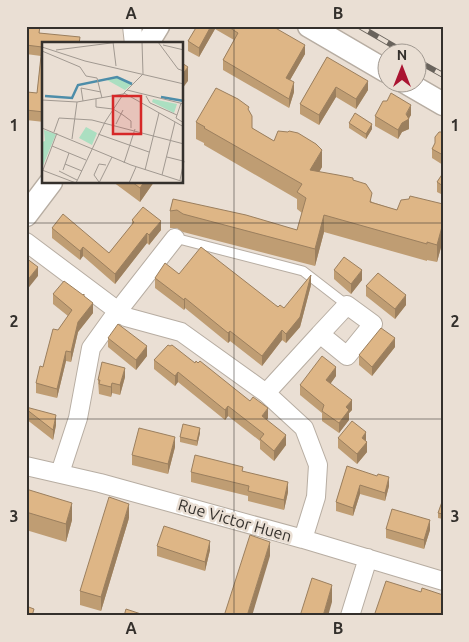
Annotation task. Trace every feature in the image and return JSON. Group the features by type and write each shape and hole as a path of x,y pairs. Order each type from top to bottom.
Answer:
{"street":[{"path":"132,26 134,42"},
{"path":"148,42 158,26"},
{"path":"309,26 376,66"},
{"path":"422,92 443,104"},
{"path":"26,215 49,184"},
{"path":"60,472 78,418 91,348 176,238"},
{"path":"26,242 126,318 181,332 266,393 304,428 318,465 316,497 303,539"},
{"path":"266,393 320,334 347,305 373,324 347,356 320,334"},
{"name":"Rue Victor Huen","path":"26,466 60,472 303,539 443,581"},
{"path":"350,616 368,558"}],"lane":[{"path":"176,238 303,271 347,305"}],"building":[{"path":"26,26 40,26 39,33 80,37 79,42 42,42 42,47 26,45"},
{"path":"197,26 211,26 199,48 188,41"},
{"path":"227,26 272,26 305,45 286,78 294,82 289,99 223,60 238,33"},
{"path":"42,47 42,112 26,110 27,92 37,93"},
{"path":"327,57 368,81 356,99 336,87 319,115 300,104"},
{"path":"184,64 188,67 184,72"},
{"path":"216,88 249,107 248,109 252,116 252,128 274,141 278,131 289,131 298,133 316,144 322,150 310,170 353,178 353,180 366,184 372,193 370,202 397,210 401,200 409,199 410,196 443,204 443,223 437,245 427,242 427,244 324,215 315,249 183,214 177,210 170,211 173,199 246,215 297,230 306,198 297,192 302,184 196,122"},
{"path":"391,93 411,105 406,114 409,119 402,123 398,130 375,116 383,101 387,101"},
{"path":"355,113 372,124 366,134 349,123"},
{"path":"443,130 443,155 432,149 435,137"},
{"path":"443,173 443,186 437,182"},
{"path":"135,184 143,184 140,188"},
{"path":"143,207 161,221 149,235 147,233 115,274 83,247 80,251 52,228 63,214 109,253 134,222 132,220"},
{"path":"201,247 278,307 280,305 284,308 311,275 300,317 286,334 282,330 262,356 230,331 228,333 185,298 184,300 155,278 165,263 179,274"},
{"path":"344,257 362,270 351,284 334,270"},
{"path":"26,258 38,267 26,282"},
{"path":"378,273 406,295 395,309 366,286"},
{"path":"64,281 84,294 93,303 78,322 71,352 66,351 57,389 36,383 40,366 43,367 53,329 58,330 72,310 53,294"},
{"path":"118,324 147,346 136,360 108,338"},
{"path":"381,328 395,338 372,367 359,355"},
{"path":"168,345 172,345 195,363 200,361 250,401 253,397 268,408 262,416 286,435 274,451 260,439 264,434 228,406 225,410 178,372 175,376 154,360"},
{"path":"322,356 336,367 326,380 352,400 346,407 349,410 339,423 322,411 324,405 300,385"},
{"path":"102,362 125,368 120,385 112,383 111,387 99,384 100,380 98,380"},
{"path":"26,407 56,415 53,430 26,409"},
{"path":"352,421 366,432 362,438 367,442 357,454 338,438"},
{"path":"183,424 200,428 197,441 180,437"},
{"path":"139,428 175,437 168,464 132,455"},
{"path":"195,455 243,467 242,471 288,482 284,500 248,491 249,486 191,472"},
{"path":"347,466 377,476 378,474 389,477 385,493 360,485 353,508 336,502"},
{"path":"26,489 72,503 66,524 26,512"},
{"path":"109,497 129,504 101,597 80,591"},
{"path":"443,499 443,514 438,513"},
{"path":"392,509 430,520 424,540 386,529"},
{"path":"164,526 210,541 205,562 157,546"},
{"path":"250,535 270,542 247,616 224,616"},
{"path":"312,578 332,585 323,616 300,616"},
{"path":"386,581 421,592 422,588 443,595 443,616 374,616"},
{"path":"26,606 34,609 32,616 26,616"},
{"path":"126,609 147,616 124,616"}],"railway":[{"path":"359,26 387,42"},
{"path":"426,66 443,75"}]}
